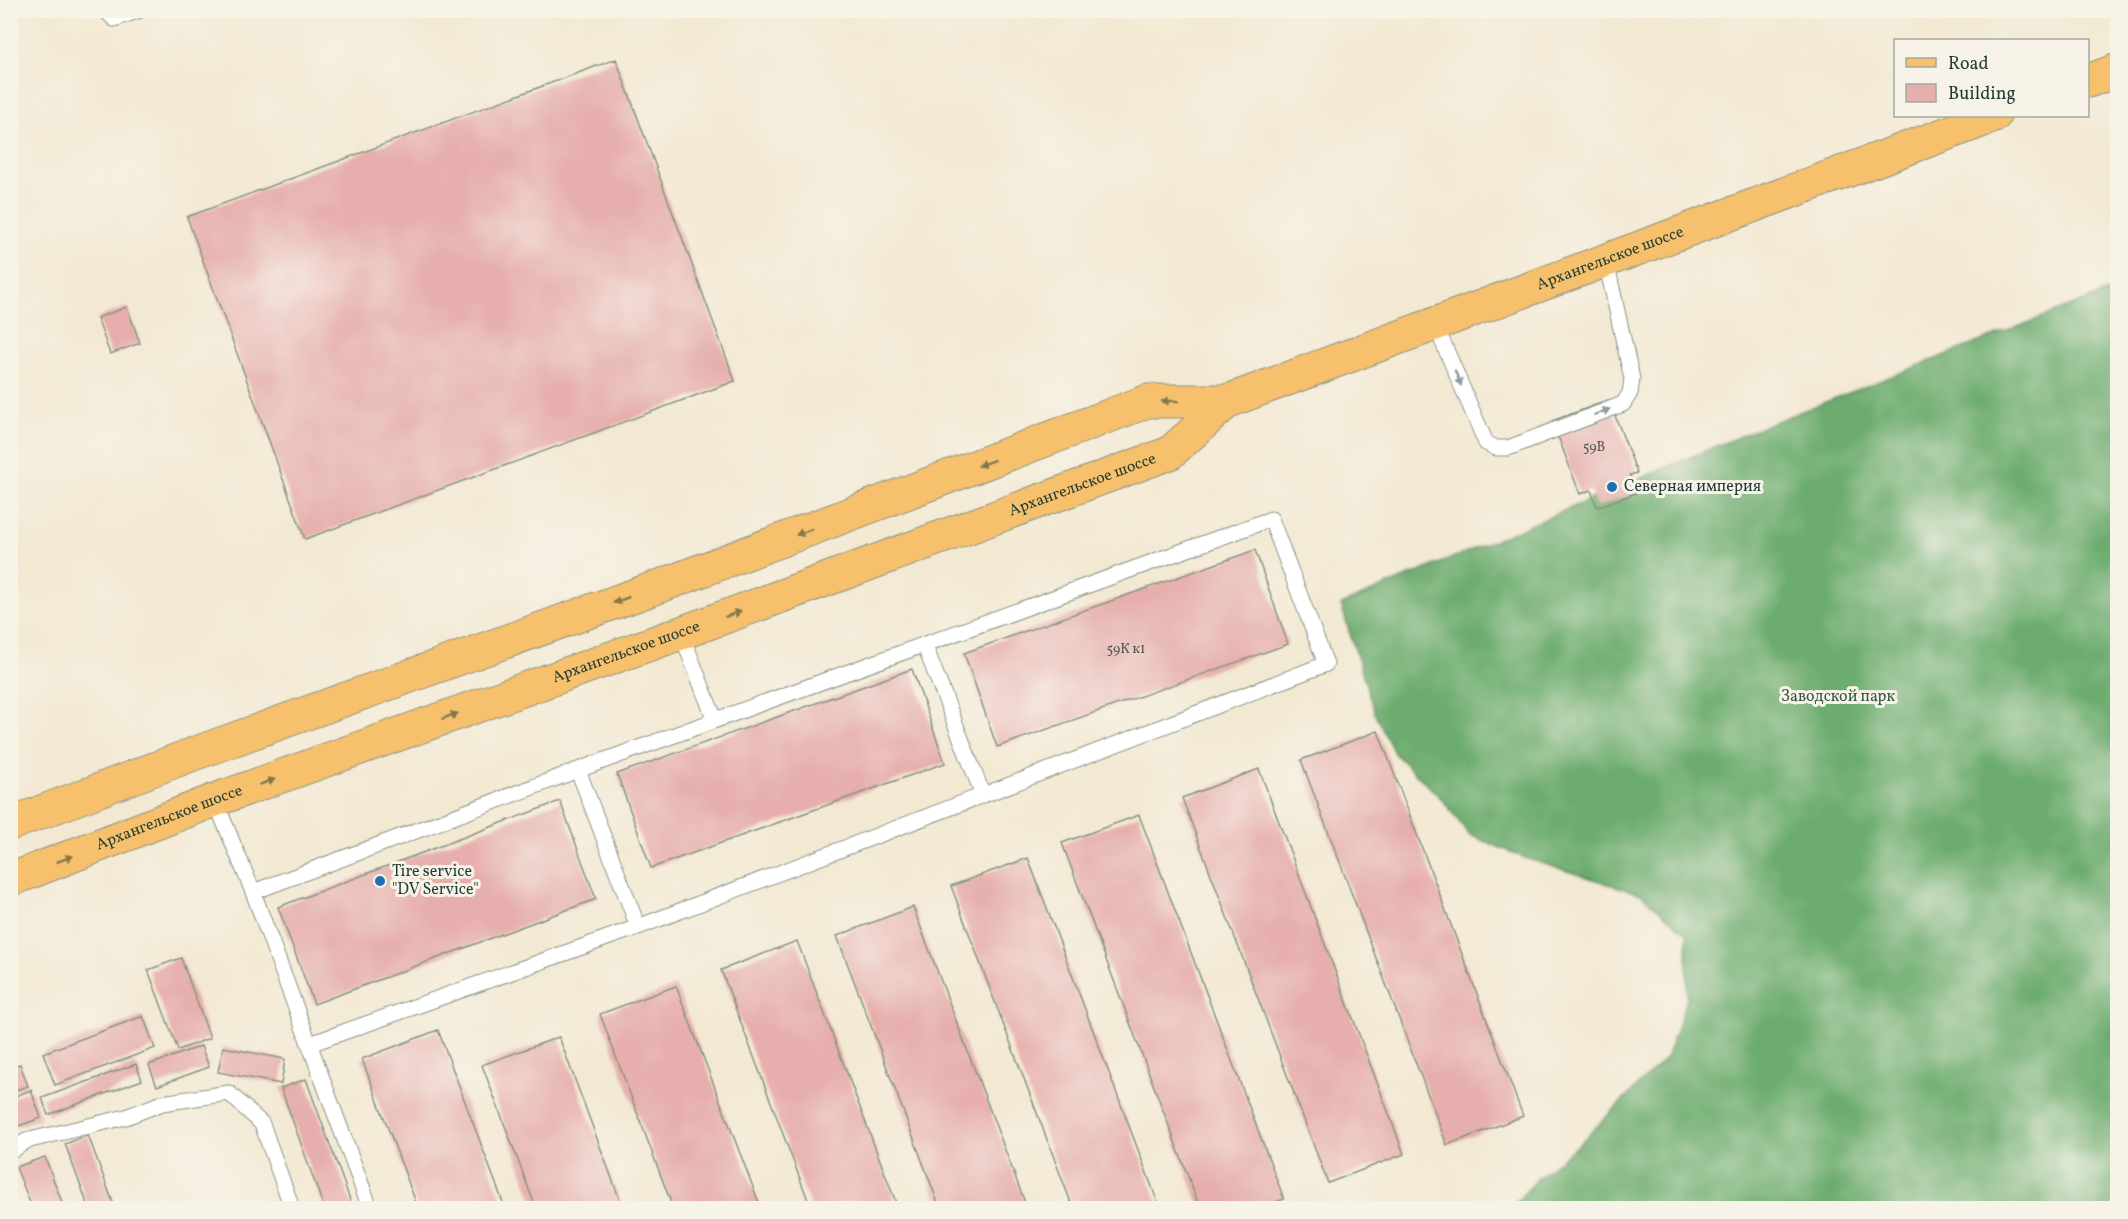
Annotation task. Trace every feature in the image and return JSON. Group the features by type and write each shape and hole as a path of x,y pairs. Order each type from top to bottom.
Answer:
{"main road":[{"path":"2089,81 2118,70"},
{"name":"Архангельское шоссе","path":"10,824 196,753 663,585 1148,401 1228,401 1991,117"},
{"name":"Архангельское шоссе","path":"10,880 215,800 681,633 1170,453 1228,401"},
{"path":"663,585 681,633"},
{"path":"196,753 215,800"}],"lane":[{"path":"105,10 114,19 140,10"},
{"path":"1435,324 1486,443 1496,448 1508,448 1623,404 1630,393 1632,379 1606,261"},
{"path":"253,892 578,770 1271,519 1326,664 638,927 310,1044"},
{"path":"681,633 715,720"},
{"path":"924,644 983,795"},
{"path":"578,770 638,927"},
{"path":"215,800 253,892 370,1209"},
{"path":"10,1152 27,1141 126,1117 162,1103 229,1093 262,1124 292,1209"}],"green space":[{"name":"Заводской парк","path":"2117,288 2117,1208 1511,1208 1538,1178 1581,1142 1666,1058 1687,999 1687,935 1641,894 1525,858 1469,835 1442,799 1394,753 1375,714 1341,605 1764,426"}],"building":[{"path":"616,59 735,381 305,539 187,217"},
{"path":"127,307 140,343 110,354 97,318"},
{"path":"1609,400 1637,473 1630,475 1636,493 1597,507 1591,490 1580,494 1552,421"},
{"path":"1255,550 1288,644 997,747 964,653"},
{"path":"912,669 945,763 651,868 617,774"},
{"path":"1378,731 1523,1116 1447,1145 1301,760"},
{"path":"1259,769 1404,1154 1328,1183 1182,798"},
{"path":"560,801 596,899 314,1004 278,907"},
{"path":"1139,815 1284,1199 1259,1208 1200,1208 1062,843"},
{"path":"1028,858 1160,1208 1073,1208 951,886"},
{"path":"913,907 1027,1208 940,1208 837,936"},
{"path":"797,941 898,1208 811,1208 721,970"},
{"path":"181,958 210,1038 178,1050 148,970"},
{"path":"676,986 761,1208 673,1208 600,1014"},
{"path":"143,1016 155,1048 55,1085 43,1053"},
{"path":"438,1030 505,1208 418,1208 362,1059"},
{"path":"559,1037 623,1208 536,1208 482,1065"},
{"path":"201,1046 209,1067 157,1086 149,1065"},
{"path":"223,1047 285,1059 281,1084 218,1072"},
{"path":"20,1064 28,1086 10,1092 10,1067"},
{"path":"136,1064 142,1080 48,1115 42,1098"},
{"path":"306,1079 353,1208 324,1208 281,1088"},
{"path":"31,1090 41,1118 10,1129 10,1098"},
{"path":"88,1135 115,1208 89,1208 65,1144"},
{"path":"45,1157 64,1208 32,1208 16,1167"}],"place":[{"name":"Северная империя","path":"1612,487"},
{"name":"Tire service \"DV Service\"","path":"380,881"}]}
